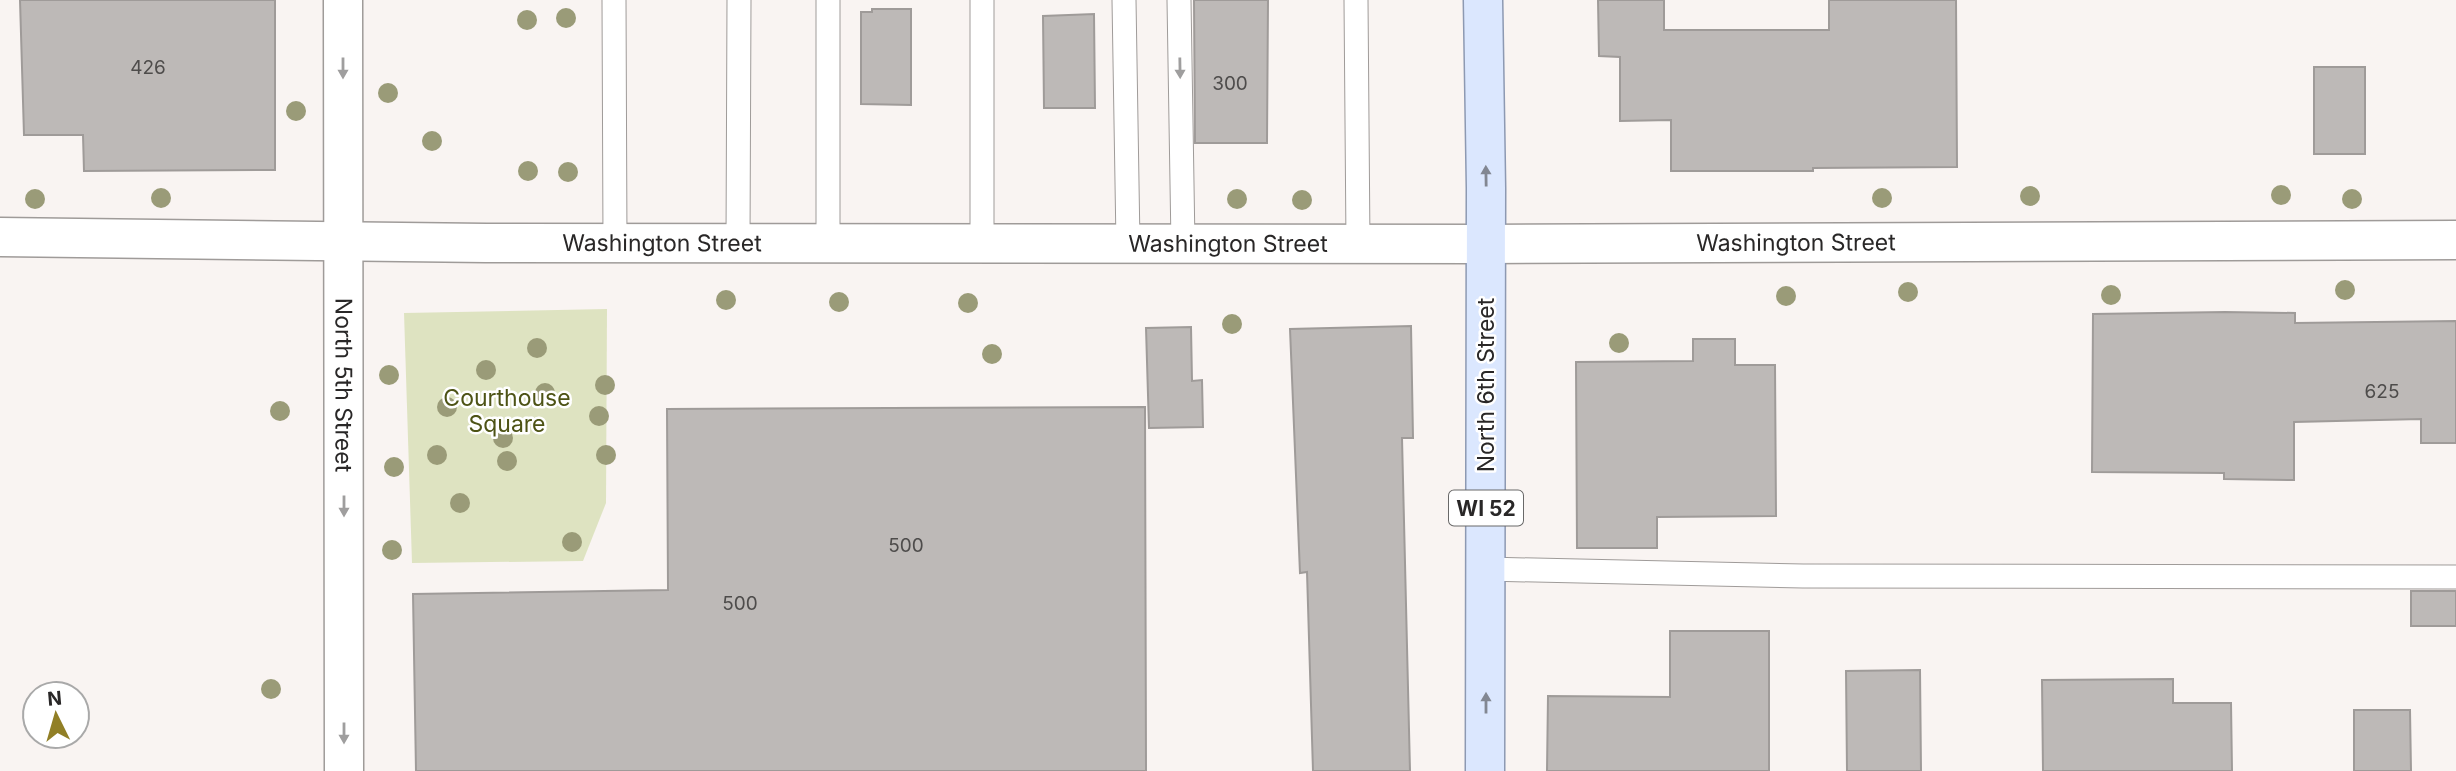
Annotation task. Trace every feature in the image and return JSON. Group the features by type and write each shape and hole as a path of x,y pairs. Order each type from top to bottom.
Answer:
{"main road":[{"name":"North 6th Street","path":"1483,0 1486,244 1485,771"}],"street":[{"name":"North 5th Street","path":"343,0 344,771"},
{"name":"Washington Street","path":"0,237 1183,244 2456,240"}],"lane":[{"path":"614,0 615,242"},
{"path":"738,242 739,0"},
{"path":"828,0 828,243"},
{"path":"982,0 982,243"},
{"path":"1124,0 1128,243"},
{"path":"1179,0 1183,244"},
{"path":"1356,0 1358,244"},
{"path":"1486,569 1879,577 2456,577"}],"green space":[{"name":"Courthouse Square","path":"607,309 606,503 583,561 412,563 404,313"}],"building":[{"path":"20,0 275,0 275,170 84,171 83,135 24,135"},
{"path":"1194,0 1268,0 1267,143 1195,143"},
{"path":"1598,0 1664,0 1664,30 1829,30 1829,0 1956,0 1957,167 1671,171 1671,120 1620,121 1620,57 1599,56"},
{"path":"872,9 911,9 911,105 861,104 861,12 872,12"},
{"path":"1094,14 1095,108 1044,108 1043,16"},
{"path":"2314,67 2365,67 2365,154 2314,154"},
{"path":"2295,313 2295,323 2456,321 2456,443 2421,443 2421,419 2294,422 2294,480 2224,479 2224,473 2092,472 2093,314"},
{"path":"1411,326 1413,438 1402,438 1410,771 1313,771 1307,572 1300,573 1290,329"},
{"path":"1191,327 1192,381 1202,380 1203,427 1149,428 1146,328"},
{"path":"1693,339 1735,339 1735,365 1775,365 1776,516 1657,517 1657,548 1577,548 1576,362 1693,361"},
{"path":"1145,407 1146,771 416,771 413,594 668,590 667,409"},
{"path":"2411,591 2456,591 2456,626 2411,626"},
{"path":"1670,631 1769,631 1769,771 1547,771 1548,696 1670,697"},
{"path":"1920,670 1921,771 1847,771 1846,671"},
{"path":"2173,679 2173,703 2231,703 2232,771 2043,771 2042,680"},
{"path":"2354,710 2410,710 2411,771 2354,771"}]}
